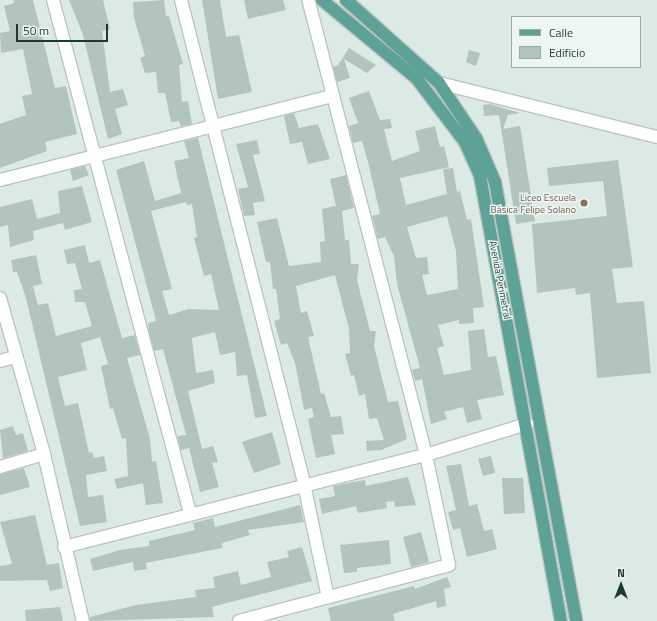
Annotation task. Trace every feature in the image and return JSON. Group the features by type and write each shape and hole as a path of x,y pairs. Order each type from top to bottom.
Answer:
{"main road":[{"name":"Avenida Perimetral","path":"322,0 417,79 465,142 480,176 527,424 560,621"},
{"name":"Avenida Perimetral","path":"346,0 439,84 476,138 495,182 576,621"}],"street":[{"path":"53,0 190,512"},
{"path":"181,0 214,124 304,484 328,598"},
{"path":"239,621 449,565 426,455 331,96 308,0"},
{"path":"439,84 657,137"},
{"path":"0,180 214,124 331,96"},
{"path":"0,298 15,357 44,454 82,621"},
{"path":"0,361 15,357"},
{"path":"64,547 190,512 426,455 527,424"},
{"path":"0,467 44,454"}],"building":[{"path":"13,0 33,0 55,88 66,86 77,134 45,142 47,151 0,168 0,124 26,115 22,96 32,94 23,49 1,53 0,33 10,31 4,6 14,3"},
{"path":"69,0 103,0 110,29 102,31 110,92 123,89 128,105 115,109 122,134 108,139 83,35"},
{"path":"164,0 166,16 169,16 183,64 179,65 182,102 188,101 192,124 181,126 179,121 171,122 165,93 158,93 156,72 145,73 140,58 145,56 134,18 133,2"},
{"path":"202,0 220,0 226,37 239,35 252,92 218,99"},
{"path":"244,0 283,0 286,10 248,19"},
{"path":"349,48 376,65 367,73 344,59 350,78 337,82 333,67 338,65"},
{"path":"469,50 480,53 476,66 466,62"},
{"path":"369,91 380,120 390,119 392,128 384,129 392,161 420,151 415,131 435,126 440,147 444,146 449,167 400,178 406,205 447,194 443,169 453,168 457,192 460,191 467,220 471,219 484,307 473,308 474,323 459,324 459,320 438,325 444,346 437,348 444,375 471,370 468,331 484,329 488,357 496,356 504,395 477,400 482,419 467,423 463,407 444,412 447,419 431,424 422,379 415,381 412,370 420,368 397,284 394,256 385,237 378,239 372,216 380,214 368,162 362,141 353,143 349,126 358,123 349,98","holes":["447,216 456,251 458,289 427,295 422,275 429,274 427,257 416,258 407,227"]},
{"path":"490,104 520,113 508,115 503,129 520,126 535,221 516,224 499,115 484,116 483,105"},
{"path":"294,113 299,128 318,124 330,159 308,164 302,142 290,144 284,116"},
{"path":"198,138 267,416 255,418 247,375 237,376 235,352 220,355 215,332 192,338 196,373 213,370 215,383 188,391 202,449 213,446 218,462 212,463 219,487 200,492 189,448 181,450 178,439 178,436 186,435 163,349 154,351 148,323 156,321 116,170 144,161 155,201 181,193 174,161 189,158 184,141","holes":["186,202 187,205 192,204 197,237 194,238 204,276 211,274 219,310 189,309 169,315 162,291 172,289 151,211"]},
{"path":"257,140 260,154 253,155 265,201 253,203 255,215 244,216 238,189 248,187 236,144"},
{"path":"618,160 633,267 612,269 617,303 644,301 651,373 597,378 590,293 576,295 575,288 537,293 532,224 607,216 603,181 549,186 547,168"},
{"path":"85,166 89,175 73,181 70,170"},
{"path":"346,175 354,208 342,211 345,240 349,240 351,264 359,264 357,280 370,331 376,331 374,346 388,402 398,401 407,439 381,450 367,451 366,441 384,440 377,418 369,419 365,394 359,396 354,375 351,376 345,354 350,353 349,329 335,275 296,286 301,313 307,311 314,336 308,337 321,394 324,393 331,417 341,416 344,434 331,435 335,454 316,458 308,419 314,417 312,408 304,410 295,363 287,343 281,345 274,321 280,319 276,289 273,289 270,262 266,262 257,222 277,218 289,266 321,262 320,242 325,241 322,209 336,206 330,179"},
{"path":"82,186 92,222 65,230 63,223 33,231 34,240 10,247 8,225 0,227 0,207 32,199 37,219 60,213 58,191"},
{"path":"85,245 89,263 100,260 122,338 135,335 140,355 127,358 150,439 152,462 156,461 163,503 146,505 143,483 117,489 114,479 128,476 126,438 122,439 113,408 110,409 101,366 108,364 100,337 81,343 87,370 58,377 65,406 78,403 89,453 92,452 94,458 104,456 107,471 86,475 88,497 103,495 107,522 80,526 26,298 17,272 13,272 11,260 36,255 42,284 33,286 38,305 48,303 56,336 92,326 85,302 75,302 74,290 82,289 75,263 67,264 64,250"},
{"path":"13,426 16,435 23,433 28,451 3,458 0,430"},
{"path":"272,432 281,464 254,473 242,442"},
{"path":"491,456 495,473 483,476 478,459"},
{"path":"461,464 469,506 477,504 484,531 492,529 497,549 467,557 460,528 453,530 448,512 456,510 446,466"},
{"path":"24,468 30,487 0,495 0,474"},
{"path":"408,477 416,505 395,507 394,501 386,502 387,508 358,513 356,506 322,514 319,499 335,496 333,486 365,480 366,486"},
{"path":"502,478 523,478 525,513 504,514"},
{"path":"300,505 304,522 248,530 250,535 222,543 222,548 146,563 147,569 134,571 133,562 93,571 90,559 120,550 149,546 149,541 195,530 193,523 213,518 215,527"},
{"path":"35,515 47,565 59,563 63,588 50,591 47,580 0,581 0,566 12,564 0,522"},
{"path":"421,532 429,562 411,567 403,537"},
{"path":"389,540 391,564 357,568 357,572 344,573 340,545"},
{"path":"302,547 312,581 212,607 214,617 90,621 90,617 136,605 196,597 195,590 215,588 213,577 238,571 241,585 271,577 267,562 289,557 287,551"},
{"path":"447,577 451,587 444,589 446,606 437,608 436,601 393,614 395,621 331,621 328,608 414,586 415,589"},
{"path":"60,607 63,621 26,621 25,610"}],"place":[{"name":"Liceo Escuela Básica Felipe Solano","path":"584,203"}]}
